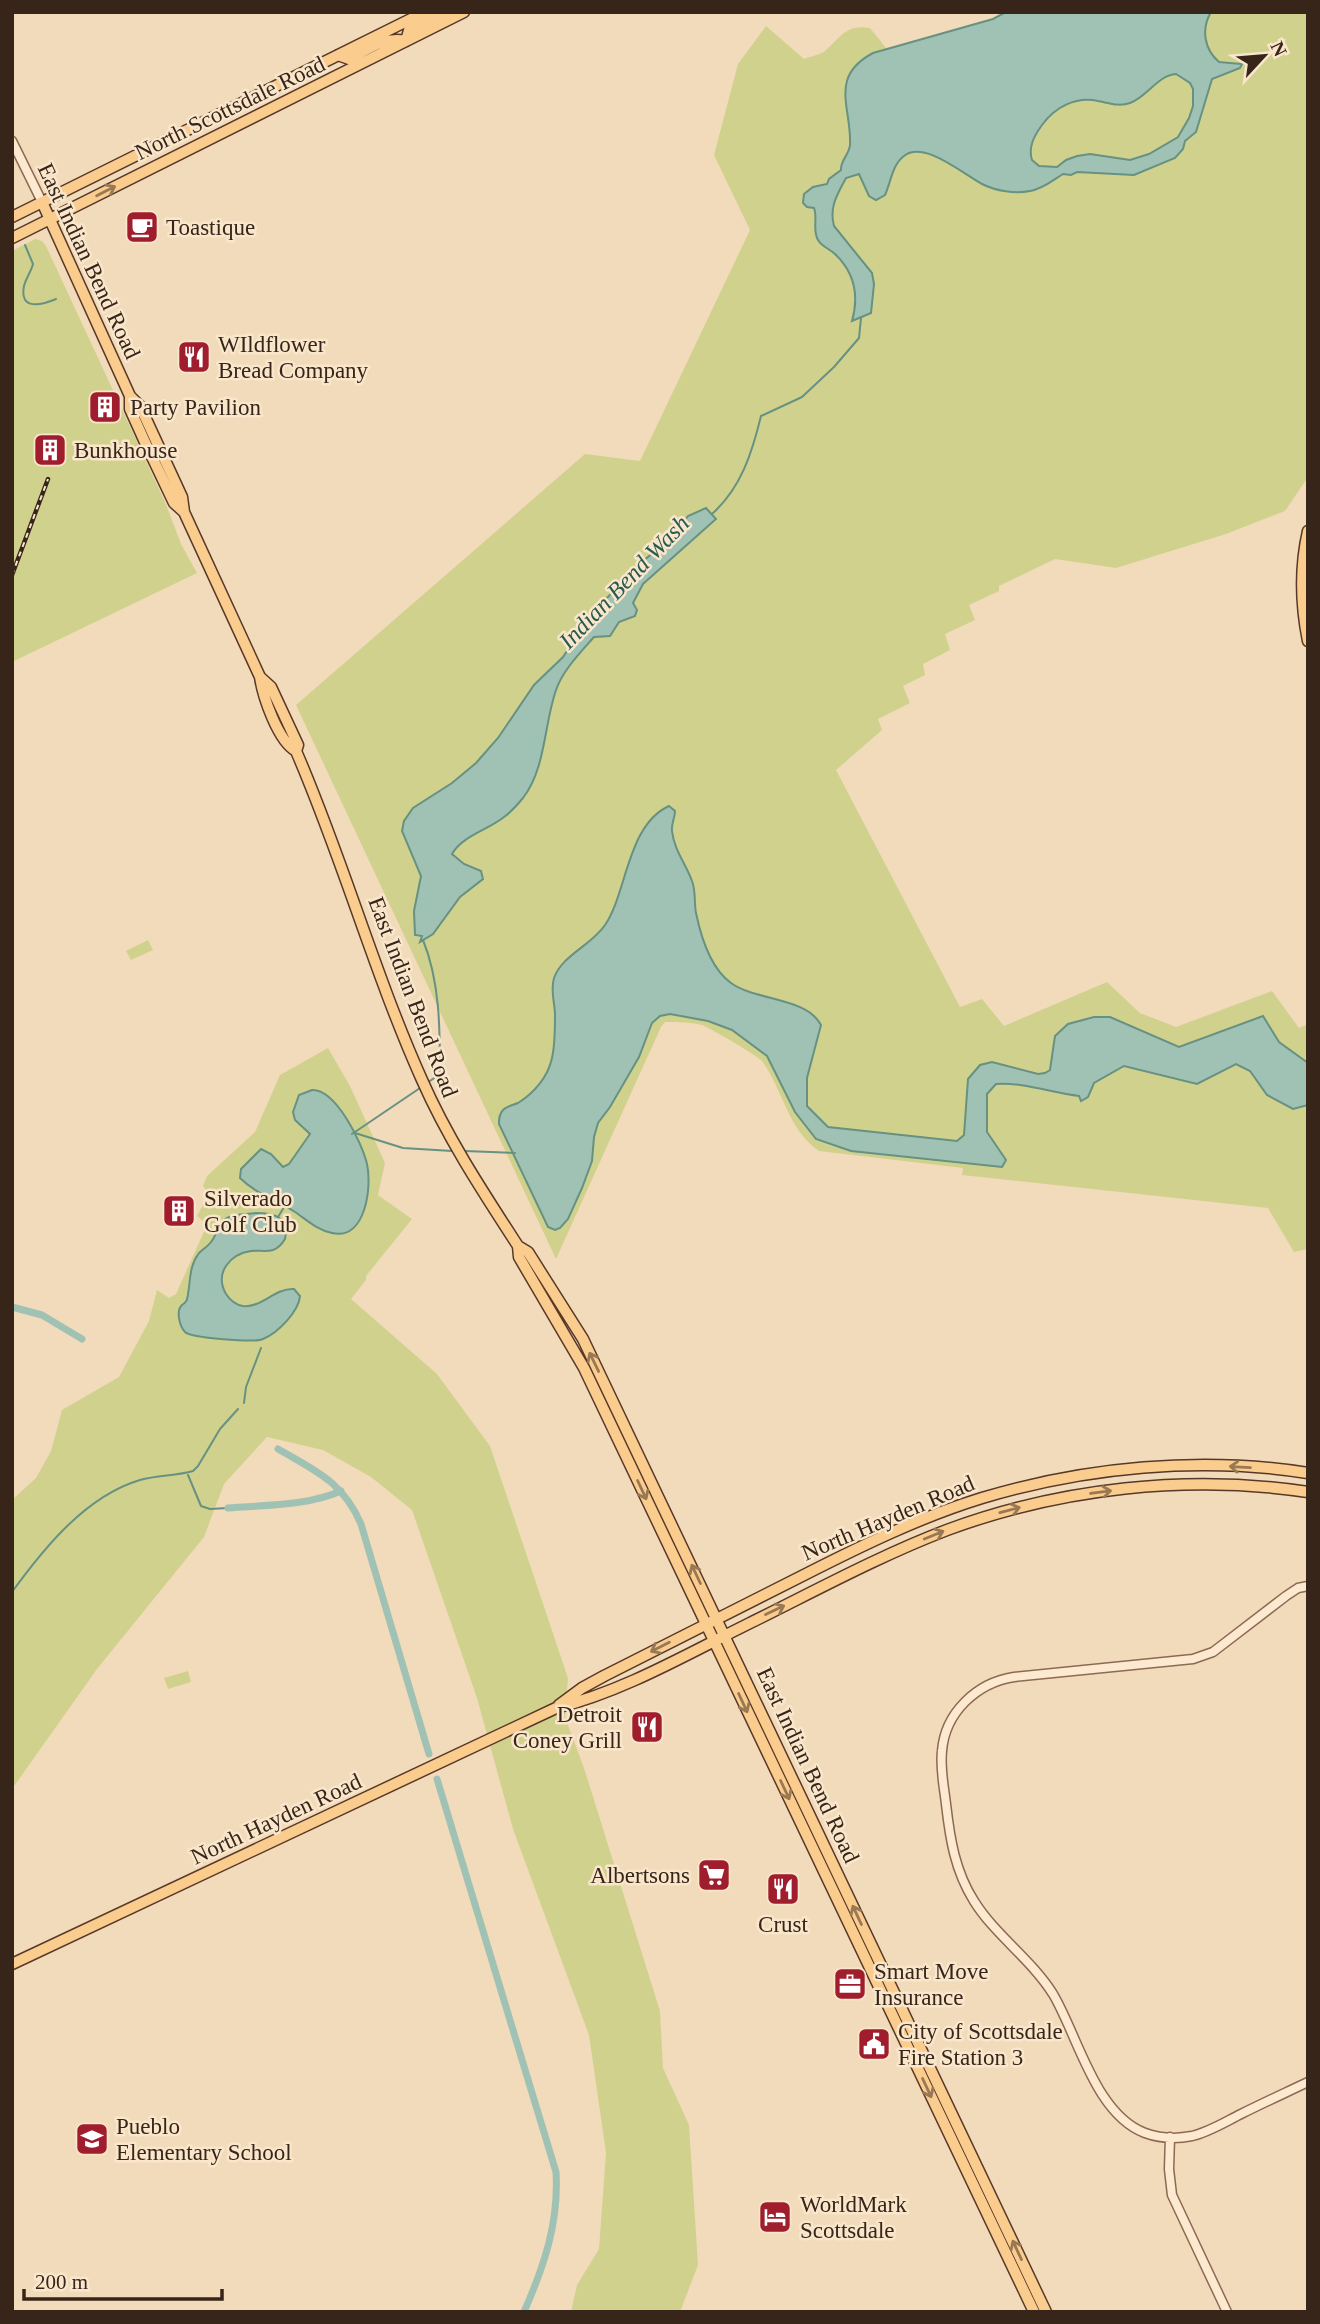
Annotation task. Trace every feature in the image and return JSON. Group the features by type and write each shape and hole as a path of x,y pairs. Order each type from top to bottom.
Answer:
{"main road":[{"name":"North Scottsdale Road","path":"12,217 425,12"},
{"path":"338,55 349,59 386,40 395,38 406,41 409,30 444,12"},
{"name":"North Scottsdale Road","path":"12,238 464,12"},
{"name":"East Indian Bend Road","path":"42,202 130,396 130,409 139,429 174,503 184,512 260,677 263,694 287,746 296,751 325,819 390,1000 423,1082 465,1163 518,1247 519,1257 584,1368 1034,2312"},
{"path":"1308,531 1304,547 1303,585 1308,641"},
{"name":"East Indian Bend Road","path":"518,1247 528,1252 583,1339 1046,2312"},
{"name":"North Hayden Road","path":"556,1708 582,1688 716,1618 885,1535 974,1501 1030,1485 1072,1477 1168,1467 1231,1467 1308,1474"},
{"name":"North Hayden Road","path":"12,1964 556,1708 588,1700 914,1543 986,1517 1034,1504 1112,1491 1184,1485 1259,1487 1308,1492"}],"street":[{"name":"East Indian Bend Road","path":"12,141 42,202"},
{"path":"1308,1586 1286,1595 1213,1651 1193,1659 1005,1679 990,1683 968,1698 952,1717 946,1731 941,1760 952,1846 963,1881 990,1923 1047,1985 1103,2095 1114,2111 1144,2132 1170,2137 1194,2136 1308,2082"},
{"path":"1170,2137 1168,2169 1172,2195 1227,2312"}],"green space":[{"path":"1211,12 1308,12 1308,477 1285,511 1226,534 1116,568 1055,559 999,586 999,591 969,605 975,620 945,634 950,650 923,664 925,675 903,686 910,703 878,719 882,730 836,770 960,1007 982,999 1004,1026 1107,982 1140,1013 1176,1027 1272,991 1299,1028 1308,1024 1308,1249 1294,1252 1268,1208 962,1175 963,1168 819,1151 800,1132 759,1058 702,1025 665,1022 556,1259 296,705 585,454 640,461 750,230 714,155 738,64 766,26 804,59 824,52 849,30 870,28 940,115 1204,28"},
{"path":"35,239 46,246 165,502 181,544 197,573 12,662 12,251"},
{"path":"148,940 153,950 131,960 126,951"},
{"name":"Silverado Golf Club","path":"328,1048 350,1086 385,1163 378,1195 412,1219 351,1299 437,1374 490,1446 568,1678 565,1717 584,1768 660,2011 663,2068 689,2125 698,2265 680,2312 571,2312 577,2285 599,2249 606,2153 589,2035 513,1829 477,1698 412,1510 371,1477 323,1450 267,1437 224,1484 204,1537 97,1669 12,1789 12,1500 36,1478 51,1451 62,1410 119,1377 149,1321 157,1290 169,1298 176,1294 207,1225 197,1216 209,1194 203,1186 207,1176 255,1132 280,1075"},
{"path":"188,1671 191,1682 168,1689 164,1678"}],"water":[{"path":"1006,12 1211,12 1205,32 1210,51 1219,62 1242,64 1240,68 1212,79 1196,132 1185,141 1183,149 1175,158 1134,175 1077,172 1071,175 1063,174 1035,190 1012,192 982,184 932,155 912,152 900,160 885,195 876,200 869,196 859,174 846,178 833,207 834,226 872,273 874,284 871,313 852,321 855,294 851,277 842,261 818,240 814,208 803,203 804,194 813,187 827,184 829,179 841,170 849,149 850,131 845,94 851,72 859,62 873,53 993,19","holes":["1176,74 1190,83 1193,89 1193,106 1189,118 1178,137 1149,154 1130,160 1090,154 1066,160 1057,167 1039,166 1032,160 1031,146 1036,133 1047,119 1067,104 1082,100 1126,104 1136,100 1170,75"]},
{"path":"706,508 716,519 643,584 633,603 637,610 635,616 619,622 610,636 594,637 567,669 552,703 540,760 531,786 509,813 462,842 452,854 464,864 481,871 483,879 460,897 433,934 420,942 422,936 415,935 414,911 421,876 402,831 404,821 413,808 452,783 476,763 498,738 534,685 563,657 589,617 637,566 671,538 688,516"},
{"path":"669,806 675,811 673,838 690,875 701,932 717,969 741,989 793,1004 814,1016 821,1025 807,1078 807,1106 828,1127 957,1141 964,1135 968,1079 980,1065 992,1062 1038,1074 1045,1073 1050,1070 1055,1036 1068,1024 1094,1017 1110,1017 1179,1047 1263,1016 1279,1042 1308,1063 1308,1105 1293,1109 1267,1095 1250,1071 1236,1064 1197,1084 1124,1066 1094,1083 1088,1097 1081,1101 1079,1096 996,1084 987,1094 987,1132 1006,1160 1002,1167 851,1151 816,1139 795,1112 767,1056 732,1030 708,1021 670,1014 660,1016 652,1023 639,1057 598,1123 592,1161 568,1219 555,1230 548,1227 499,1124 500,1115 530,1094 547,1072 554,1042 554,978 570,956 605,925 644,828 655,815"},
{"path":"312,1090 321,1092 339,1107 360,1143 367,1164 368,1185 364,1210 353,1229 343,1233 327,1232 317,1227 240,1178 241,1169 261,1149 271,1154 283,1167 289,1164 310,1134 295,1120 293,1112 299,1095"},
{"path":"256,1213 275,1215 283,1221 285,1239 273,1250 251,1251 231,1260 223,1272 223,1286 231,1300 243,1306 256,1304 280,1292 294,1289 300,1296 292,1315 269,1336 258,1340 223,1339 185,1332 180,1323 179,1312 187,1300 195,1258 211,1242 225,1219"}],"waterway":[{"path":"25,245 33,264 24,286 25,299 33,304 56,299"},
{"name":"Indian Bend Wash","path":"712,514 738,481 754,443 761,416 802,397 834,367 859,338 861,318"},
{"name":"Indian Bend Wash","path":"423,940 436,989 440,1040 440,1074 427,1083"},
{"name":"Indian Bend Wash","path":"352,1134 420,1088"},
{"path":"355,1133 403,1148 452,1151"},
{"path":"465,1151 515,1153"},
{"name":"Indian Bend Wash","path":"278,1217 286,1204"},
{"path":"12,1307 42,1315 82,1339"},
{"name":"Indian Bend Wash","path":"244,1403 246,1387 261,1348"},
{"name":"Indian Bend Wash","path":"12,1592 52,1541 102,1498 140,1480 193,1471 220,1429 238,1409"},
{"path":"278,1449 316,1471 337,1488 361,1524 429,1754"},
{"path":"188,1475 201,1506 210,1509 228,1508"},
{"path":"228,1508 314,1500 341,1491"},
{"path":"437,1779 556,2172 555,2209 549,2244 524,2312"}],"railway":[{"path":"12,575 48,479"}],"place":[{"name":"Toastique","path":"142,227"},
{"name":"WIldflower Bread Company","path":"194,357"},
{"name":"Party Pavilion","path":"105,407"},
{"name":"Bunkhouse","path":"50,450"},
{"name":"Silverado Golf Club","path":"179,1211"},
{"name":"Detroit Coney Grill","path":"647,1727"},
{"name":"Albertsons","path":"714,1875"},
{"name":"Crust","path":"783,1889"},
{"name":"Smart Move Insurance","path":"850,1984"},
{"name":"City of Scottsdale Fire Station 3","path":"874,2044"},
{"name":"Pueblo Elementary School","path":"92,2139"},
{"name":"WorldMark Scottsdale","path":"775,2217"}]}
